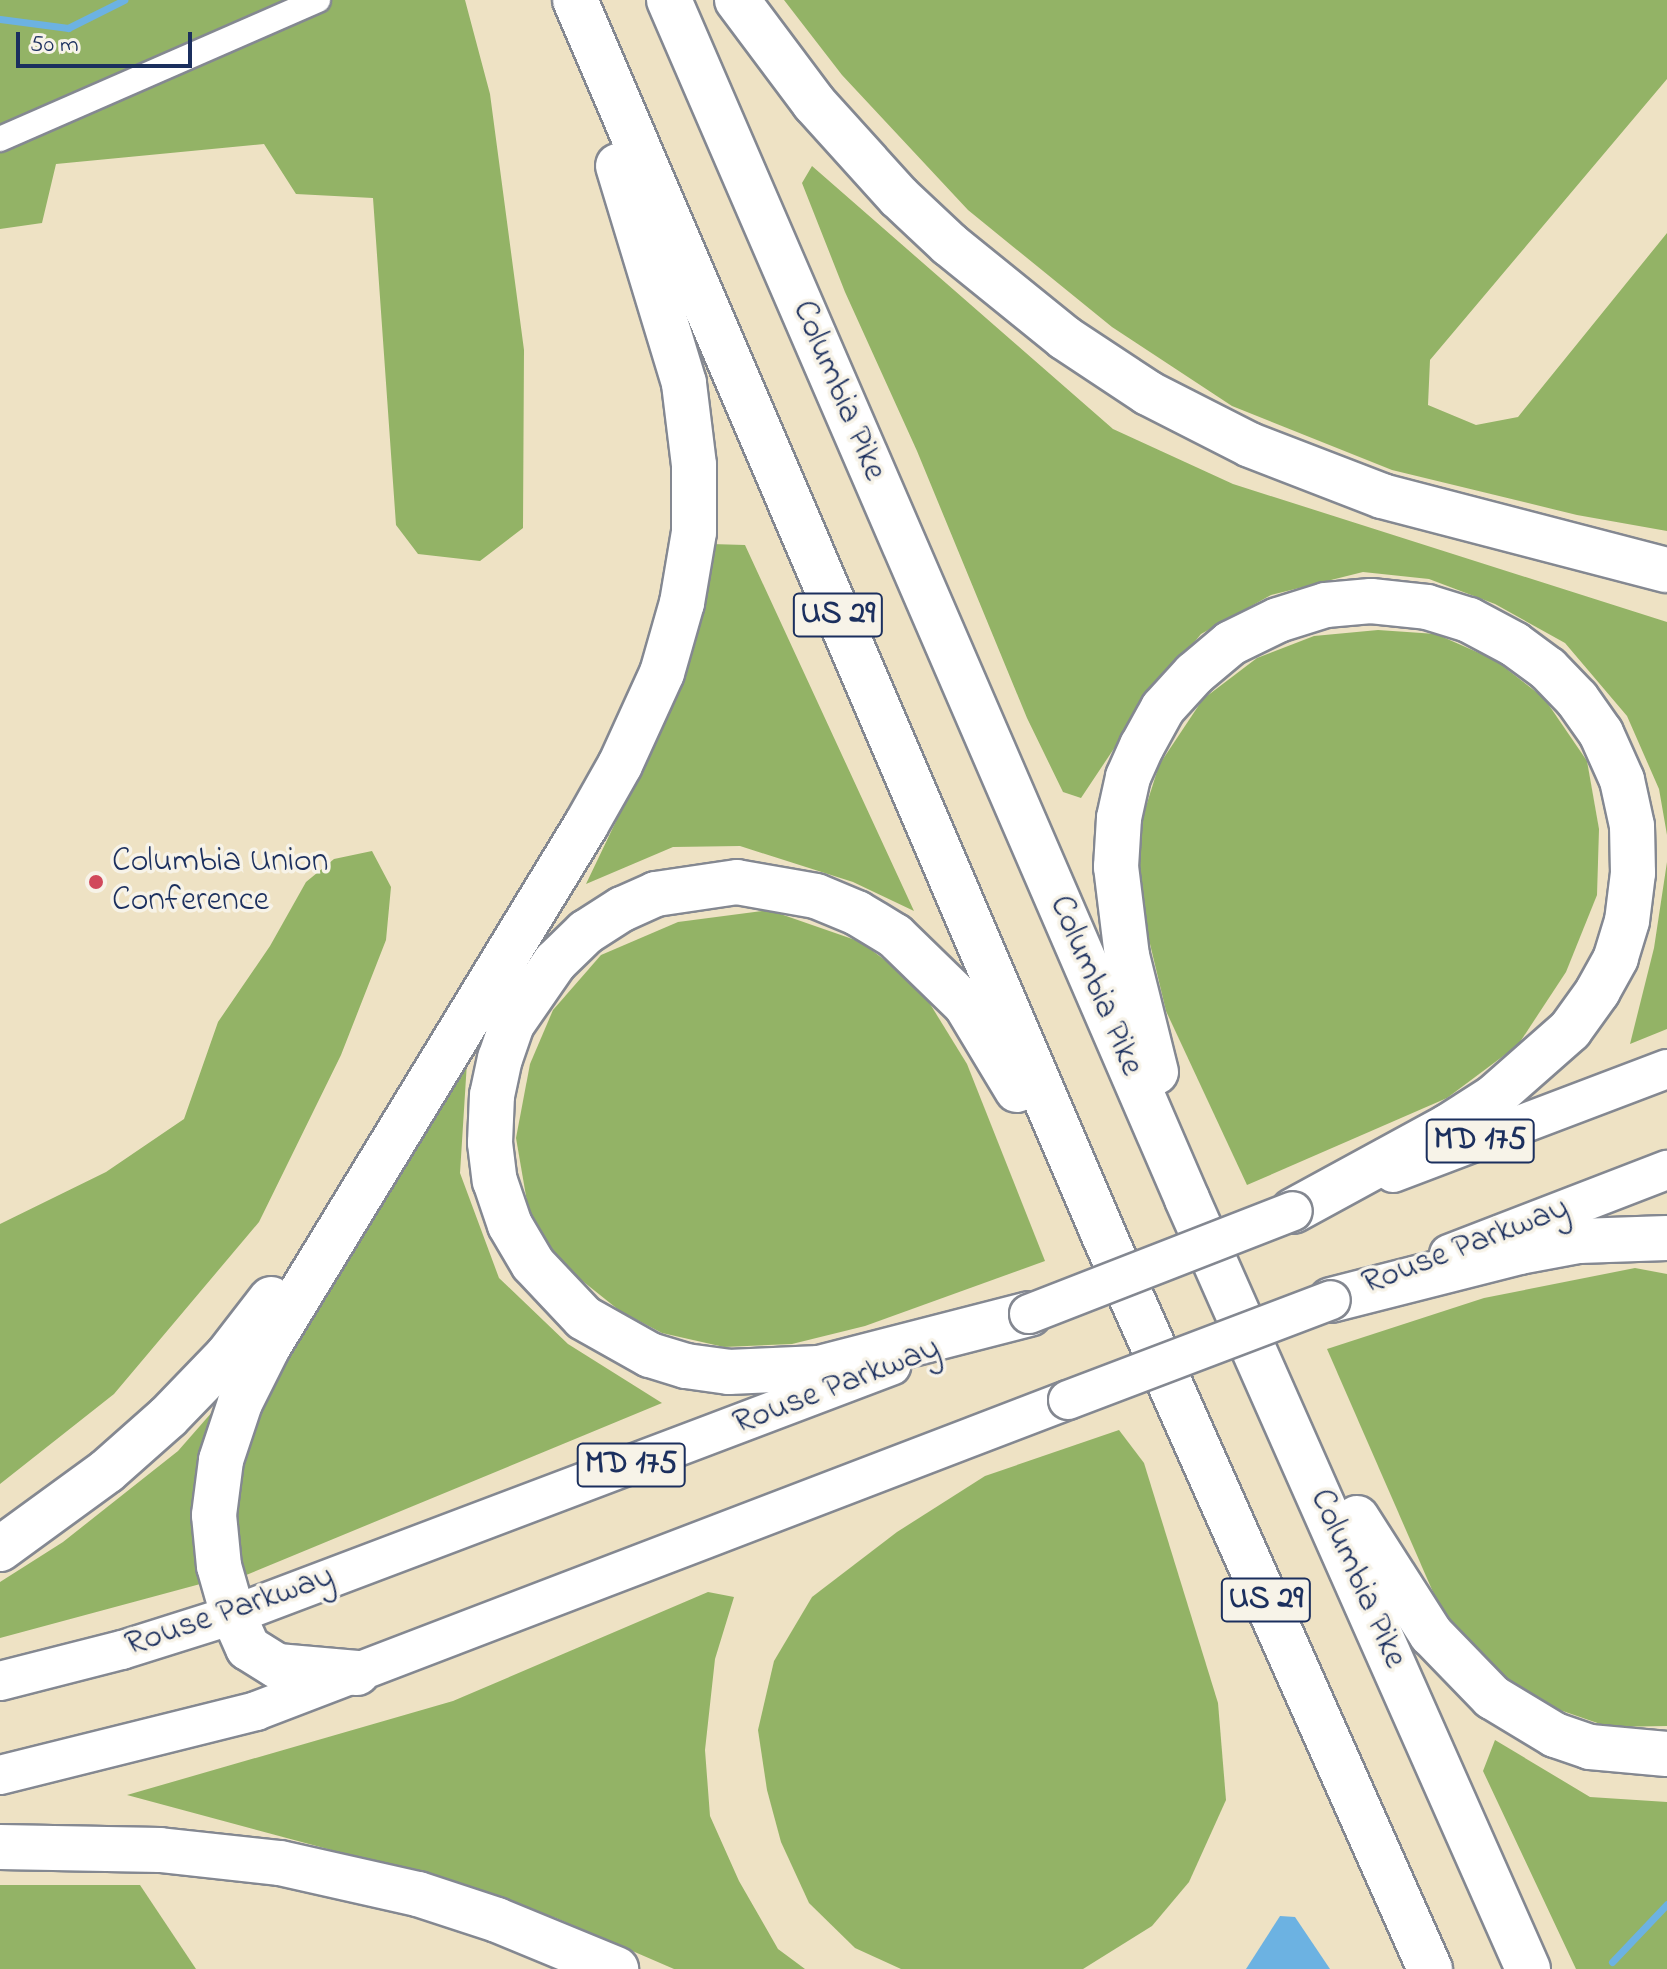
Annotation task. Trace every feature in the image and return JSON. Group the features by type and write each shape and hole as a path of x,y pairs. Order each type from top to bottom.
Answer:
{"highway":[{"path":"357,1673 277,1666 248,1648 233,1615 219,1566 214,1515 221,1460 240,1403 268,1347 620,765 662,673 682,603 694,532 694,465 684,383 634,214 563,0"},
{"name":"US 29","path":"575,0 1102,1231 1430,1969"},
{"name":"Columbia Pike","path":"669,0 1187,1199 1528,1969"},
{"path":"737,0 814,103 939,235 1065,338 1148,393 1250,445 1382,496 1667,570"},
{"path":"1187,1199 1123,928 1116,867 1119,818 1128,777 1163,708 1194,674 1231,643 1278,620 1326,605 1371,601 1427,607 1469,620 1514,644 1557,679 1601,733 1622,780 1632,826 1633,873 1627,921 1616,958 1598,991 1570,1030 1536,1062 1494,1097 1447,1127 1293,1211"},
{"path":"1029,1314 819,1368 769,1373 686,1366 650,1355 614,1337 584,1318 533,1264 510,1225 495,1181 490,1143 492,1095 512,1024 555,962 586,932 622,909 656,894 737,882 816,896 857,913 895,936 966,1005 1102,1231"},
{"path":"0,1549 107,1471 168,1417 227,1356 390,1145"},
{"path":"1331,1300 1520,1252 1579,1241 1667,1238"},
{"path":"1230,1295 1383,1564 1459,1667 1492,1697 1555,1735 1590,1747 1667,1754"},
{"path":"0,1847 160,1850 280,1863 418,1894 497,1920 616,1969"}],"main road":[{"name":"Rouse Parkway","path":"0,1681 122,1650 233,1615 1667,1069"},
{"name":"Rouse Parkway","path":"0,1775 256,1711 1667,1170"}],"street":[{"path":"0,139 318,0"}],"green space":[{"path":"0,0 465,0 490,94 524,350 523,528 480,561 418,554 396,525 373,198 296,194 264,144 56,164 42,223 0,229"},
{"path":"784,0 1667,0 1667,79 1430,360 1428,405 1476,425 1518,417 1667,233 1667,531 1577,515 1392,470 1232,406 1112,327 968,210 842,75"},
{"path":"812,166 1113,429 1233,484 1667,622 1667,835 1659,789 1627,716 1565,643 1495,604 1429,579 1363,572 1271,595 1201,634 1147,699 1081,798 1063,792 1027,718 917,451 845,292 802,183"},
{"path":"711,544 745,545 914,911 853,882 740,846 673,847 586,884 675,698"},
{"path":"1378,630 1436,634 1495,660 1544,698 1587,761 1599,829 1597,895 1566,972 1518,1045 1447,1098 1247,1185 1166,1011 1135,881 1143,816 1159,765 1203,699 1257,658 1314,636"},
{"path":"372,851 391,887 386,940 341,1055 259,1222 114,1394 0,1484 0,1224 106,1172 184,1119 218,1022 270,946 306,882 334,859"},
{"path":"1667,862 1667,1029 1630,1044 1654,948"},
{"path":"769,910 861,942 919,986 967,1064 1045,1261 865,1326 792,1344 724,1347 662,1333 620,1311 565,1267 531,1225 516,1138 530,1064 553,1010 601,955 678,922"},
{"path":"467,1062 460,1173 499,1278 568,1344 662,1403 239,1578 232,1503 243,1425"},
{"path":"1635,1268 1667,1274 1667,1726 1609,1727 1525,1698 1464,1649 1433,1592 1327,1349 1484,1298"},
{"path":"227,1395 203,1476 194,1538 204,1583 0,1638 0,1582 63,1542 178,1451"},
{"path":"1119,1430 1144,1463 1218,1703 1226,1800 1189,1882 1152,1926 1083,1969 901,1969 855,1948 809,1903 781,1842 767,1790 758,1730 774,1661 812,1597 897,1532 985,1476"},
{"path":"708,1592 734,1597 715,1659 705,1750 710,1816 739,1881 778,1949 805,1969 674,1969 556,1918 421,1874 127,1795 453,1701"},
{"path":"1495,1740 1590,1797 1667,1802 1667,1969 1576,1969 1483,1771"},
{"path":"0,1885 140,1885 196,1969 0,1969"}],"water":[{"path":"1280,1916 1295,1917 1330,1969 1246,1969"}],"waterway":[{"path":"0,19 68,28 124,0"},
{"path":"1612,1962 1667,1904"}],"place":[{"name":"Columbia Union Conference","path":"96,882"}]}
